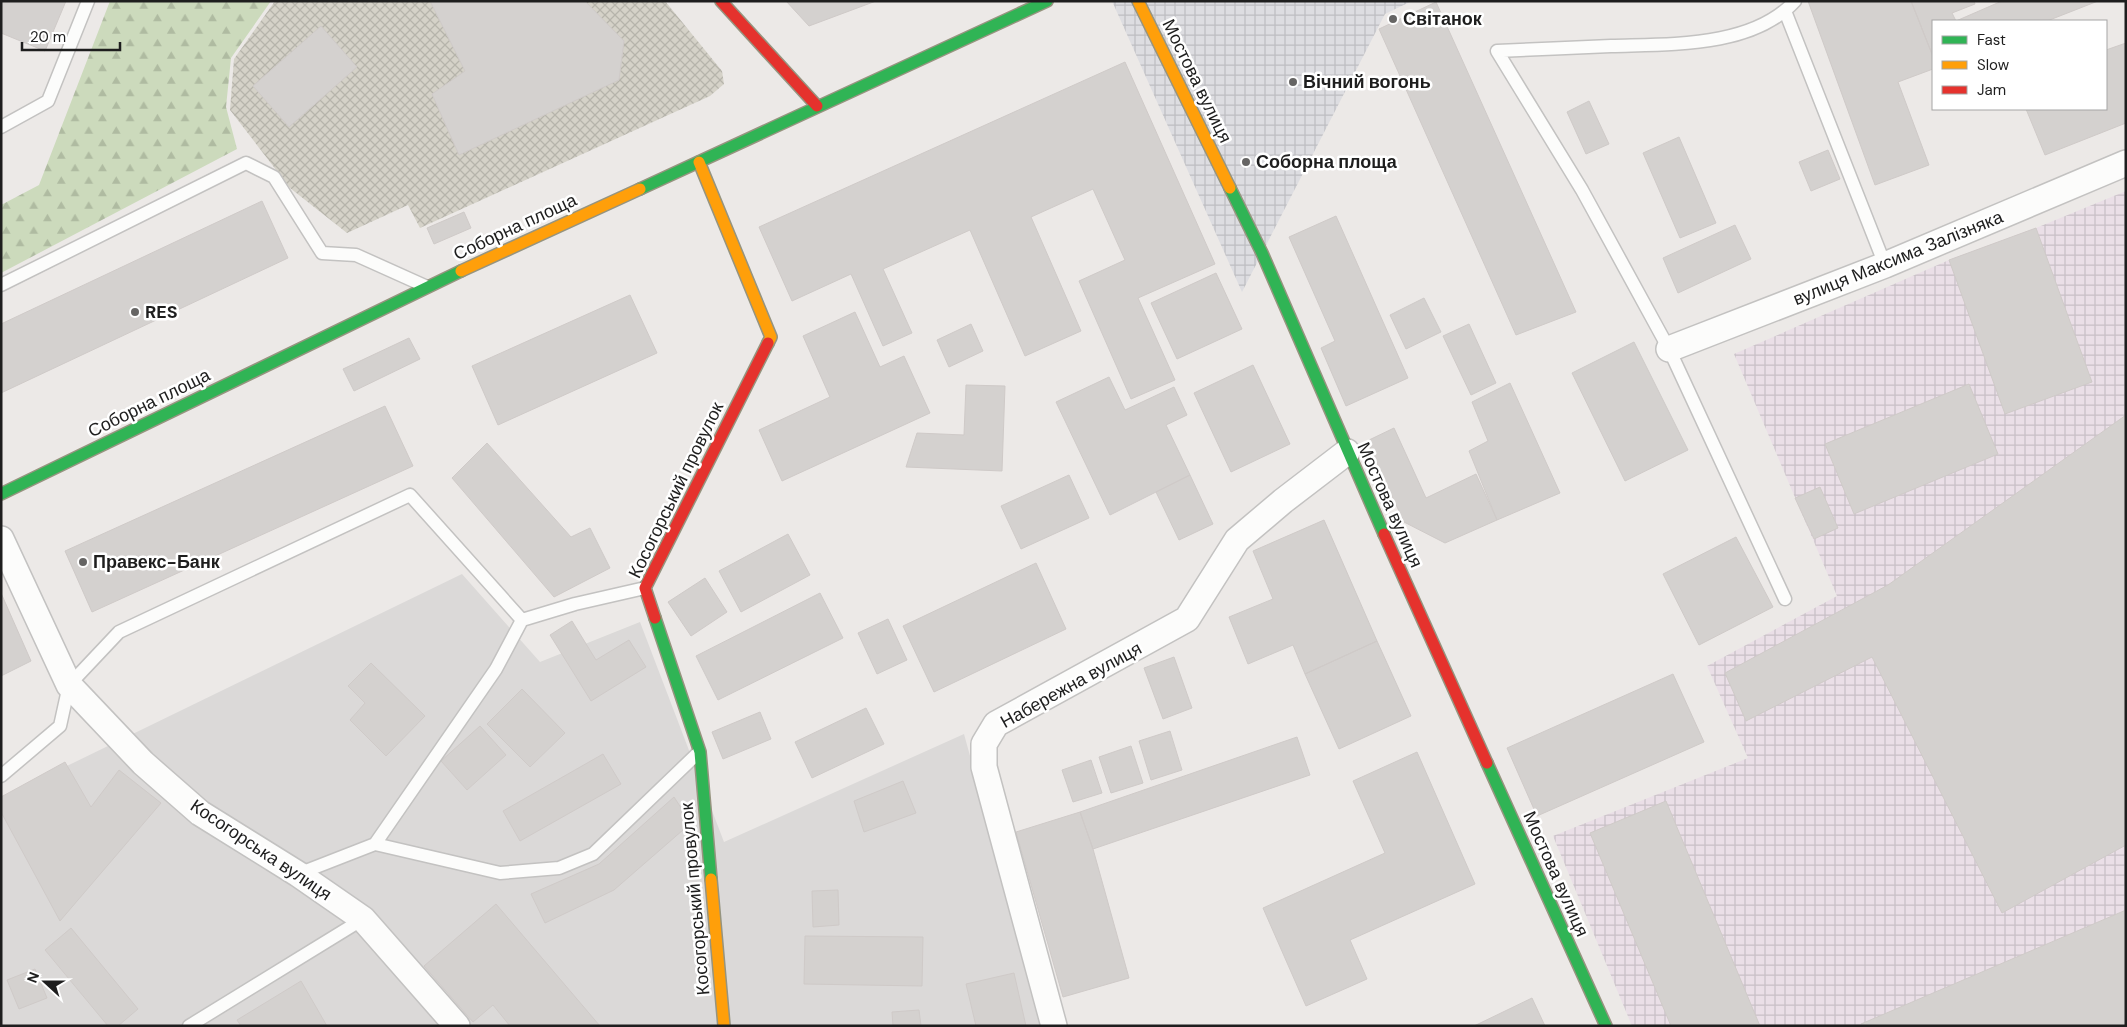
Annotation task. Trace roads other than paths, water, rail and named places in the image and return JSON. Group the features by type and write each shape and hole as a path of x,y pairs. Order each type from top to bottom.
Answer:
{"street":[{"path":"721,1 817,106"},
{"name":"Соборна площа","path":"1,494 427,286 1047,1"},
{"name":"Мостова вулиця","path":"1138,1 1262,253 1347,452 1606,1026"},
{"name":"Косогорський провулок","path":"700,162 771,336 645,588 700,752 724,1026"},
{"name":"вулиця Максима Залізняка","path":"1668,349 1885,265 2126,163"},
{"name":"Набережна вулиця","path":"1054,1026 984,767 984,744 996,724 1188,620 1237,540 1283,501 1347,452"},
{"name":"Косогорська вулиця","path":"1,539 69,685 144,763 200,813 298,874 363,919 456,1026"}],"lane":[{"path":"1,127 48,101 88,1"},
{"path":"1786,599 1668,349 1582,190 1497,51 1700,42 1753,29 1785,11 1795,1"},
{"path":"1785,11 1885,265"},
{"path":"1,285 246,163 274,177 322,253 356,255 427,286"},
{"path":"1,776 60,726 69,685 119,632 410,495 522,620"},
{"path":"298,874 375,844 496,670 522,620 575,604 645,588"},
{"path":"375,844 500,873 559,868 593,854 700,752"},
{"path":"189,1026 363,919"}],"place":[{"name":"Світанок","path":"1393,19"},
{"name":"Вічний вогонь","path":"1293,82"},
{"name":"Соборна площа","path":"1246,162"},
{"name":"RES","path":"135,312"},
{"name":"Правекс-Банк","path":"83,562"}]}
